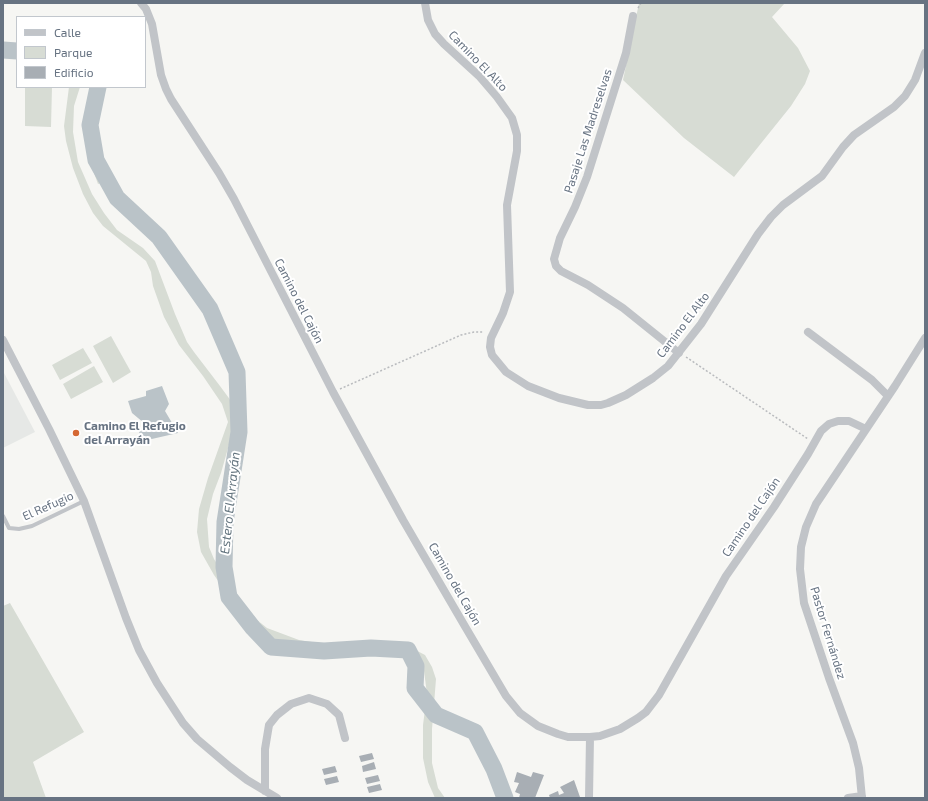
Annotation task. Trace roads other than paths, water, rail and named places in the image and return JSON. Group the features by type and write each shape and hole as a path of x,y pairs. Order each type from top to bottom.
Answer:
{"street":[{"name":"Camino del Cajón","path":"141,3 146,9 152,24 161,75 166,89 234,199 333,392 403,520 513,705 528,720 547,731 568,737 590,737 610,733 625,727 638,718 653,704 662,690 726,576 774,507 825,427 834,422 850,422 866,429"},
{"name":"Camino El Alto","path":"425,3 428,20 435,34 479,76 497,97 512,118 517,135 517,151 507,205 510,292 503,313 490,342 494,359 513,377 539,390 568,401 588,405 608,403 626,395 661,372 679,353 701,324 758,234 771,217 783,205 816,182 854,135 894,106 905,96 915,80 925,53"},
{"name":"Pasaje Las Madreselvas","path":"633,16 626,53 587,177 560,238 554,259 556,266 561,271 588,285 623,308 679,353"},
{"path":"808,332 872,380 888,396"},
{"name":"Pastor Fernández","path":"862,797 857,755 807,613 802,592 800,569 803,537 813,509 822,493 888,396 925,338"},
{"path":"3,340 84,501 126,618 139,650 157,683 183,723 197,739 230,767 278,798"},
{"path":"265,791 265,749 269,725 277,714 291,704 309,698 327,704 339,715 346,738"},
{"path":"589,798 590,737"},
{"path":"848,798 862,797"}],"lane":[{"name":"El Refugio","path":"3,516 9,528 20,530 32,526 84,501"}],"waterway":[{"name":"Estero El Arrayán","path":"3,50 16,51"},
{"name":"Estero El Arrayán","path":"98,88 90,125 96,160 117,198 159,237 210,309 237,372 239,432 225,522 224,567 229,597 253,628 271,647 324,651 371,648 408,650 416,666 415,688 436,715 475,732 494,769 505,798"}],"place":[{"name":"Camino El Refugio del Arrayán","path":"76,433"}]}
